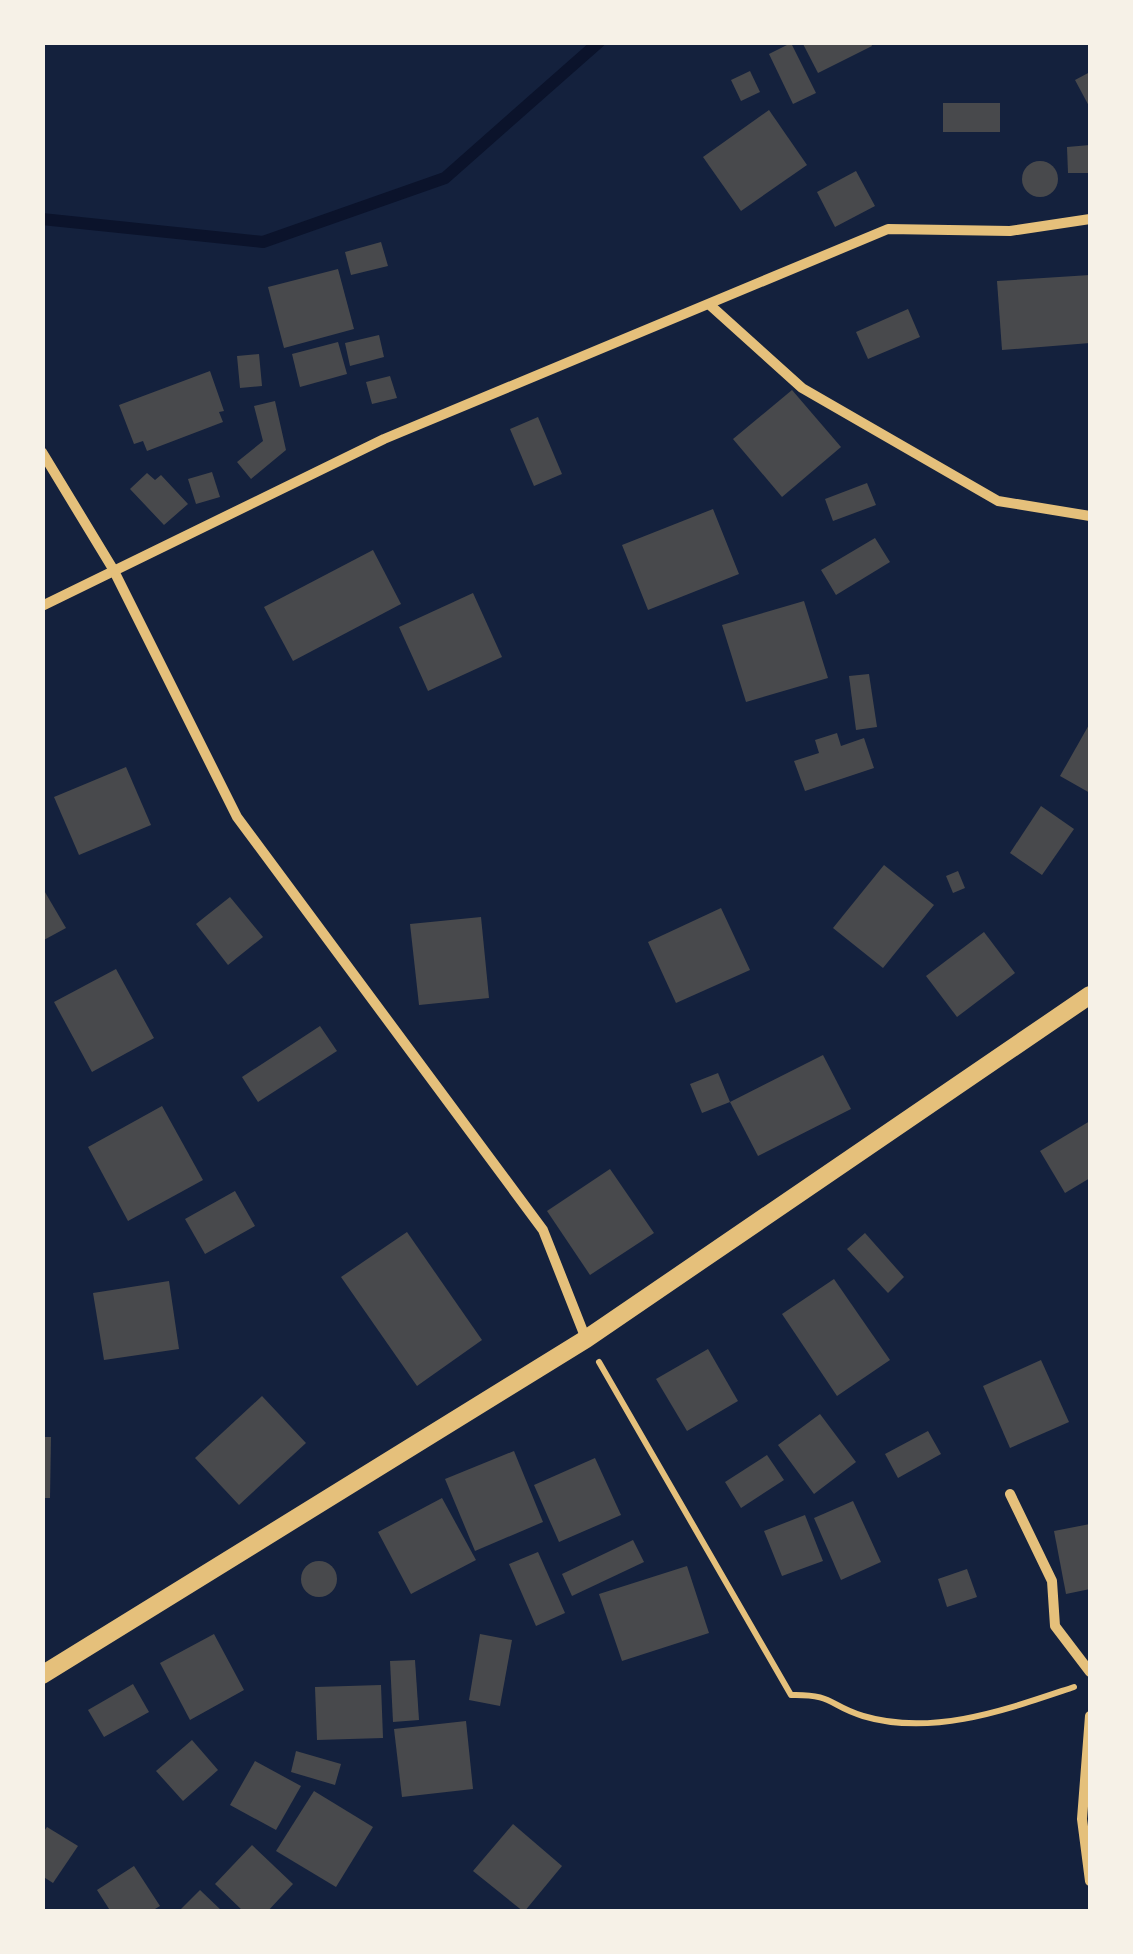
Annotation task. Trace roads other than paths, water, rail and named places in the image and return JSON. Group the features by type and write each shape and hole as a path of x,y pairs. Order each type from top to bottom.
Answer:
{"street":[{"path":"42,606 384,439 711,306 888,228 1010,232 1090,219"},
{"path":"711,306 802,388 998,501 1090,516"},
{"path":"42,452 112,569 237,817 543,1230 586,1339"},
{"path":"42,1674 586,1339 1090,996"},
{"path":"1010,1494 1052,1581 1055,1626 1090,1672"},
{"path":"1090,1716 1082,1819 1090,1881"}],"waterway":[{"path":"42,219 263,242 445,178 599,42"}]}
